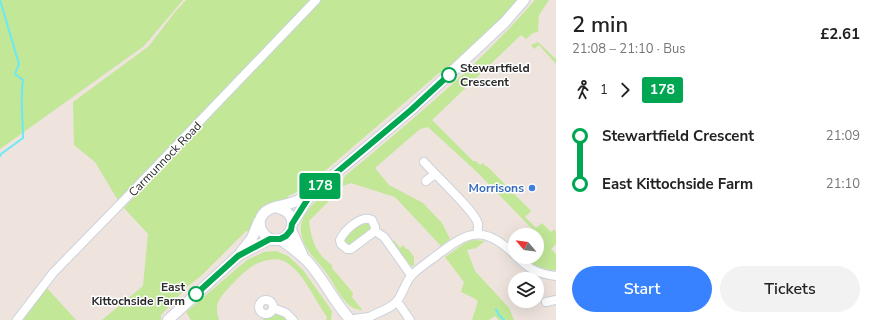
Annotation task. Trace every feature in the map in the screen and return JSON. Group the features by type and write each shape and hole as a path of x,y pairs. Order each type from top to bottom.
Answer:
{"street":[{"name":"Carmunnock Road","path":"17,320 53,273 316,0"},
{"path":"168,320 238,256 252,238 265,211 294,203 311,194 411,110 505,22 524,0"},
{"path":"424,162 465,205 475,218 478,224 478,234"},
{"path":"426,182 435,174"},
{"path":"238,256 275,239 286,236 311,194"},
{"path":"278,208 286,211 292,219 291,227 304,257 328,288 348,319 367,318 391,306 397,301 411,275 462,238 478,234 494,238 502,242 508,248"},
{"path":"260,219 260,228 262,233 275,239 304,257"},
{"path":"375,231 384,237 411,275"},
{"path":"524,264 536,272 556,276"},
{"path":"546,302 556,300"},
{"path":"397,301 410,320"},
{"path":"273,308 286,313 293,320"}],"green space":[{"path":"0,0 183,0 144,46 0,149"},
{"path":"186,0 311,0 119,202 95,162 74,145 73,102 149,46"},
{"path":"321,0 519,0 493,29 447,72 445,70 439,73 312,182 288,196 289,201 272,203 262,207 258,211 250,232 246,231 202,275 187,287 161,315 161,320 102,320 143,286 148,234 124,208"},
{"path":"535,0 549,0 539,15 538,32 533,33 526,39 521,35 432,120 473,161 476,161 480,165 483,163 487,166 531,211 525,217 536,228 531,228 478,173 428,127 420,129 375,168 389,185 423,203 442,223 450,239 441,246 395,197 351,183 343,186 345,176 444,92 513,24"},
{"path":"538,42 556,59 556,64 539,45 534,49 531,45"},
{"path":"332,186 341,189 309,221 311,234 318,251 326,261 332,265 332,268 353,293 352,297 363,311 352,307 344,300 330,278 307,249 302,237 302,223 307,211"},
{"path":"364,222 371,224 371,229 349,246 344,242 345,236"},
{"path":"542,223 551,232 554,229 556,232 556,244 551,249 556,254 556,270 540,268 533,264 544,264 544,228 536,228"},
{"path":"394,240 400,248 403,245 406,249 408,249 414,257 414,266 411,266 392,242"},
{"path":"473,240 485,241 476,248 467,250 475,271 509,308 514,320 499,320 495,316 489,320 472,320 478,301 461,292 464,282 445,257 465,243"},
{"path":"276,251 288,256 303,270 332,311 331,320 326,320 327,317 308,286 297,272 284,261 273,259 254,265 234,282 224,293 217,306 219,320 191,320 186,312 247,260 264,252"},
{"path":"46,287 76,320 22,320"},
{"path":"277,313 281,313 290,320 262,320"}],"waterway":[{"path":"0,0 19,64 15,74 23,80 23,138 0,156"},
{"path":"496,309 504,320"}],"bus line":[{"name":"178","path":"196,294 238,256 270,239 275,240 286,236 291,230 292,224 311,194 411,110 449,75"}],"place":[{"name":"Stewartfield Crescent","path":"449,75"},
{"name":"Morrisons","path":"532,188"},
{"name":"East Kittochside Farm","path":"196,294"}]}
